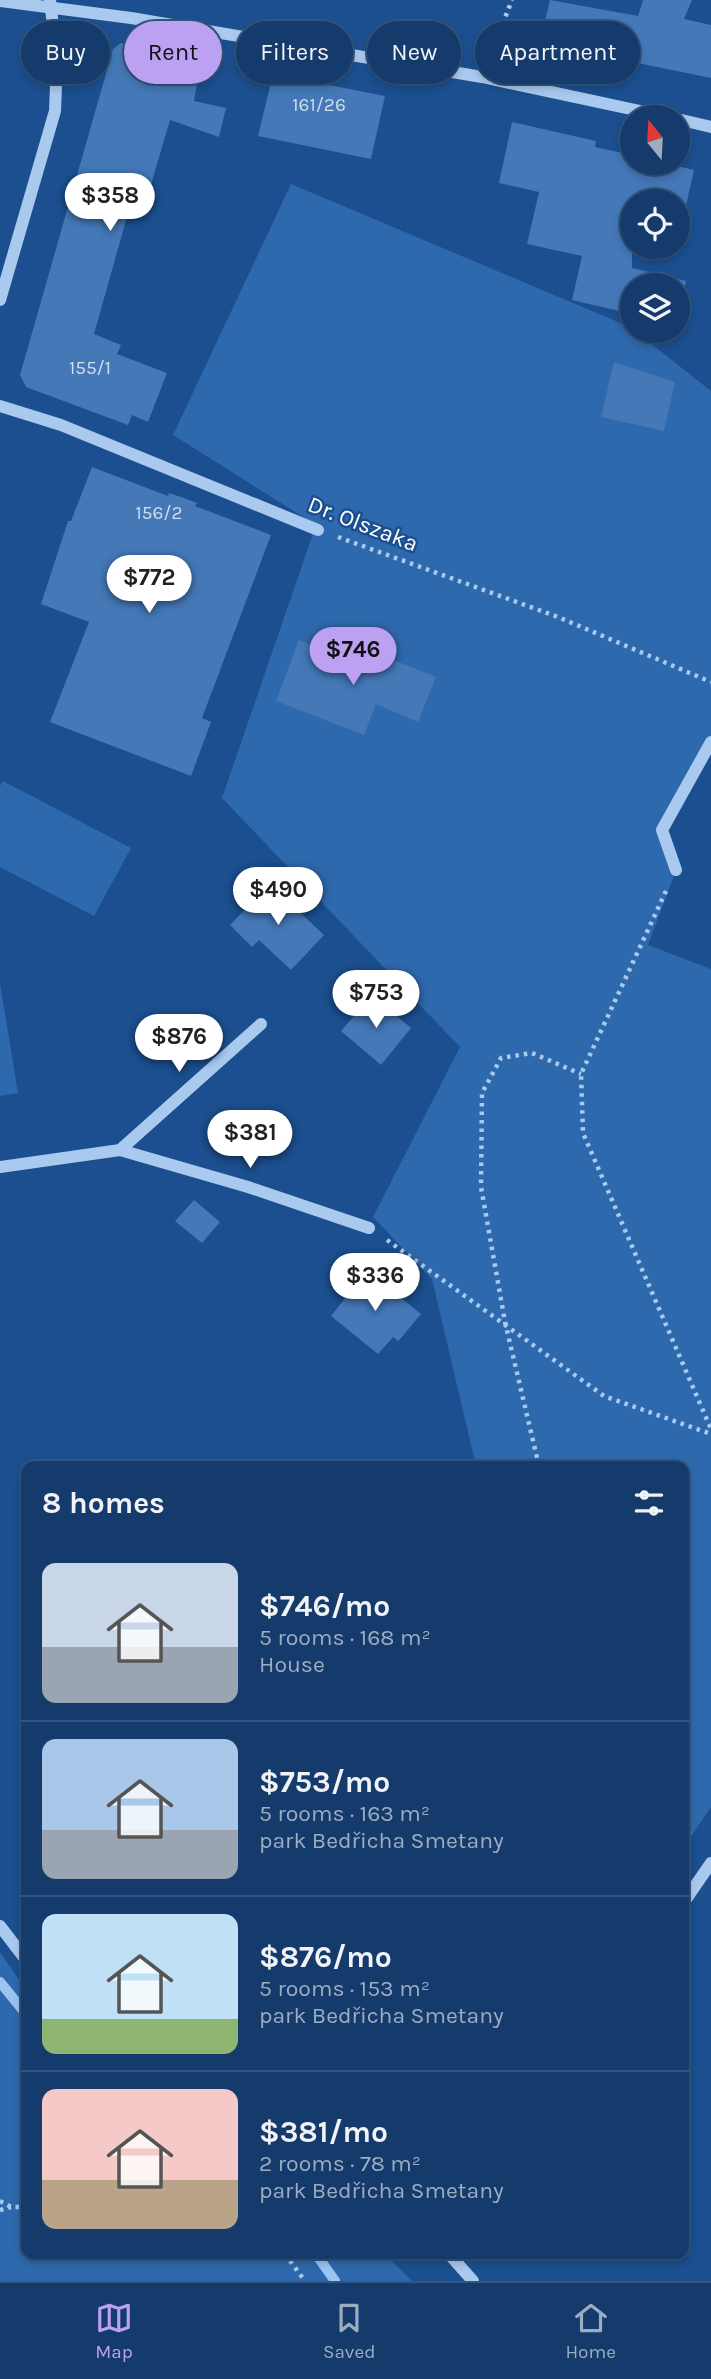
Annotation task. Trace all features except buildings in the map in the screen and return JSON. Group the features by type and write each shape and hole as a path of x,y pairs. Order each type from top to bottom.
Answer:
{"street":[{"path":"0,1 51,5 475,76"},
{"path":"0,300 55,111 57,60 51,5"},
{"path":"515,84 620,107"},
{"path":"690,122 711,127"},
{"name":"Dr. Olszaka","path":"0,406 61,425 318,530"},
{"path":"676,870 662,830 711,742"},
{"path":"120,1150 261,1024"},
{"path":"0,1167 120,1150 248,1187 369,1228"},
{"path":"689,1895 711,1863"},
{"path":"0,1926 21,1953"},
{"path":"453,2259 473,2281"}],"path":[{"path":"504,21 512,0"},
{"name":"Dr. Olszaka","path":"318,530 558,617 711,682"},
{"path":"676,870 581,1073 583,1133 711,1431"},
{"path":"538,1461 505,1322 481,1187 482,1093 501,1058 532,1053 581,1073"},
{"path":"369,1228 505,1322 604,1396 711,1431"},
{"path":"0,2201 11,2207"},
{"path":"0,2210 21,2207"},
{"path":"289,2259 305,2281"}],"shaded area":[{"path":"291,184 620,323 620,343 650,343 711,391 711,742 662,830 676,870 648,945 711,969 711,1807 689,1840 689,1461 475,1461 432,1279 373,1217 460,1047 222,798 316,525 173,435"},
{"path":"3,781 131,848 94,916 0,867 0,786"},
{"path":"0,983 18,1093 0,1096"},
{"path":"0,1952 21,1983 21,2259 390,2259 412,2281 0,2281"}],"waterway":[{"path":"0,1982 21,2008"},
{"path":"320,2259 335,2281"}]}
